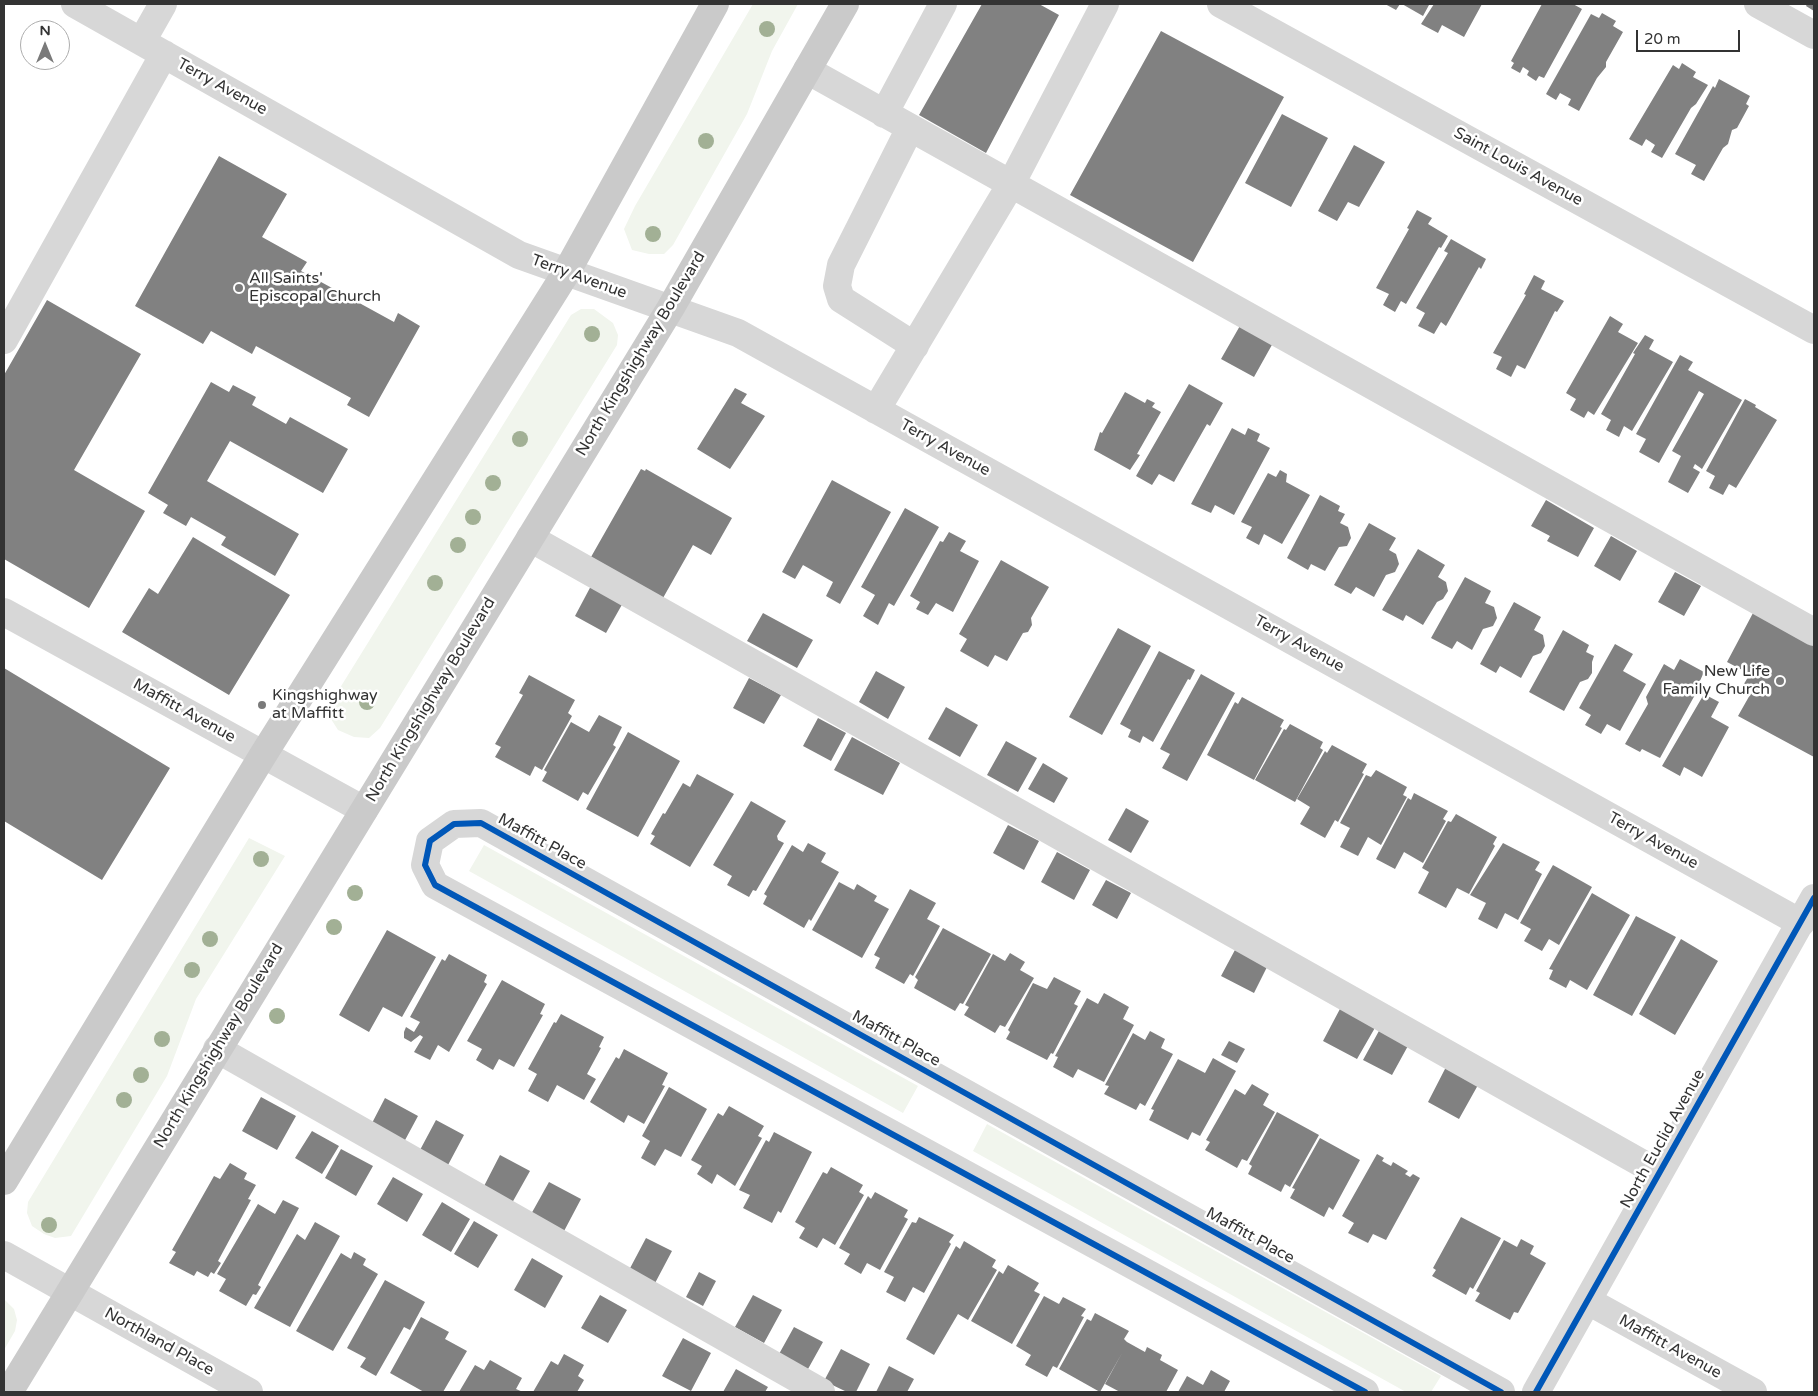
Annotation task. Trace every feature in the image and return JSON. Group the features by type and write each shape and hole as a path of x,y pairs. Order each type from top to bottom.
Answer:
{"main road":[{"path":"4,1181 263,755 566,273 716,4"},
{"name":"North Kingshighway Boulevard","path":"9,1392 670,309 845,4"}],"street":[{"name":"Terry Avenue","path":"75,4 519,255 738,333 1801,923"},
{"path":"4,340 14,297 153,48 163,4"},
{"path":"884,114 943,4"},
{"name":"Saint Louis Avenue","path":"1221,4 1814,330"},
{"path":"1758,4 1814,35"},
{"path":"876,410 1011,184 1095,7"},
{"path":"807,70 1814,632"},
{"path":"910,128 841,265 837,286 841,299 915,346"},
{"path":"530,538 1659,1173"},
{"name":"Maffitt Avenue","path":"4,612 364,810"},
{"name":"Maffitt Place","path":"1365,1392 435,885 425,865 430,841 454,824 481,824 1501,1392"},
{"name":"North Euclid Avenue","path":"1536,1392 1814,898"},
{"path":"217,1049 821,1392"},
{"name":"Northland Place","path":"4,1255 250,1392"},
{"name":"Maffitt Avenue","path":"1588,1301 1753,1392"}],"shaded area":[{"path":"753,4 798,4 772,51 747,114 673,245 664,254 649,254 632,250 624,229 635,206"},
{"path":"581,309 594,309 613,323 618,335 617,345 380,728 369,738 354,737 338,730 331,719 330,704 571,315"},
{"path":"249,838 285,856 196,999 167,1076 71,1236 55,1238 44,1234 32,1226 27,1213 28,1202"},
{"path":"484,845 918,1086 903,1113 469,871"},
{"path":"987,1124 1441,1376 1431,1392 1406,1392 973,1151"},
{"path":"4,1299 14,1309 17,1320 15,1331 4,1350"}],"building":[{"path":"982,4 1039,4 1059,15 986,153 919,115"},
{"path":"1385,4 1400,4 1396,10"},
{"path":"1402,4 1428,4 1429,5 1423,16"},
{"path":"1434,4 1482,4 1464,37 1442,25 1438,33 1421,24"},
{"path":"1542,4 1573,4 1582,9 1544,78 1539,76 1536,81 1527,75 1529,71 1523,67 1520,73 1511,68 1514,63 1511,61"},
{"path":"1807,4 1814,4 1814,11 1806,6"},
{"path":"1602,13 1616,21 1613,26 1623,32 1606,62 1606,67 1597,78 1579,111 1568,105 1571,99 1560,93 1556,100 1546,94 1591,14 1599,18"},
{"path":"1161,31 1284,97 1193,262 1070,195"},
{"path":"1682,63 1696,72 1693,77 1708,85 1696,104 1691,108 1662,158 1651,152 1655,145 1646,139 1642,146 1629,139 1673,65 1679,69"},
{"path":"1719,79 1750,96 1746,104 1749,106 1737,128 1732,130 1728,144 1723,148 1704,181 1691,174 1696,165 1675,154 1713,86 1715,88"},
{"path":"1282,114 1328,138 1291,207 1245,183"},
{"path":"1354,145 1385,162 1359,207 1348,202 1337,221 1318,211"},
{"name":"All Saints' Episcopal Church","path":"219,156 287,194 262,237 307,262 301,271 394,322 398,313 420,326 369,417 347,405 351,398 256,346 252,354 211,331 203,344 135,306"},
{"path":"1417,210 1432,218 1428,224 1448,236 1441,248 1439,247 1406,304 1401,301 1395,312 1383,305 1389,294 1376,288 1409,229 1407,228"},
{"path":"1451,239 1486,259 1481,269 1479,267 1446,326 1441,322 1434,334 1418,326 1425,313 1416,308 1448,253 1444,251"},
{"path":"1534,275 1545,281 1541,289 1564,301 1557,312 1555,311 1525,369 1517,365 1511,377 1496,369 1502,357 1493,353 1526,295 1524,294"},
{"path":"47,300 141,354 74,470 145,511 89,608 4,559 4,375"},
{"path":"1610,316 1623,324 1618,332 1638,343 1594,415 1588,411 1584,418 1570,410 1576,399 1566,393"},
{"path":"1241,324 1273,343 1254,377 1221,359"},
{"path":"1645,335 1654,340 1649,349 1673,362 1632,431 1624,426 1619,437 1606,430 1611,420 1601,414 1635,354 1633,353"},
{"path":"1680,355 1693,362 1688,370 1742,400 1702,469 1695,464 1693,468 1700,472 1688,493 1668,482 1681,456 1672,451 1704,394 1699,391 1659,463 1639,452 1646,439 1636,434"},
{"path":"211,382 229,392 233,385 256,397 252,405 286,424 290,417 348,449 323,493 230,441 207,481 299,534 275,576 221,545 226,537 191,517 186,526 163,513 168,505 148,493"},
{"path":"1189,384 1223,403 1210,426 1207,424 1174,482 1159,474 1152,485 1136,476"},
{"path":"735,388 747,394 741,403 765,416 730,469 697,449"},
{"path":"1125,392 1145,403 1147,399 1155,403 1152,407 1161,412 1137,454 1140,455 1130,470 1094,450 1100,432 1102,433"},
{"path":"1745,399 1777,420 1736,488 1729,484 1723,495 1709,488 1715,476 1706,471"},
{"path":"1232,428 1245,435 1248,428 1260,434 1257,441 1270,448 1234,515 1215,505 1211,513 1191,504"},
{"path":"641,469 645,471 646,469 732,518 711,555 693,545 663,598 591,557"},
{"path":"1280,470 1287,474 1286,482 1310,495 1282,544 1264,534 1259,545 1246,538 1252,527 1241,522 1268,473 1276,477"},
{"path":"832,480 891,512 840,604 826,596 833,582 803,565 795,579 782,572"},
{"path":"1320,495 1340,506 1338,511 1345,514 1340,523 1348,527 1351,538 1347,546 1339,547 1325,571 1311,564 1308,570 1287,558"},
{"path":"1546,500 1594,528 1578,557 1547,541 1550,536 1531,526"},
{"path":"905,508 939,527 894,606 889,603 878,625 863,616 875,595 861,587"},
{"path":"1369,523 1396,538 1389,550 1396,554 1399,564 1395,572 1386,575 1374,597 1356,587 1351,594 1334,585"},
{"path":"949,532 966,541 960,551 979,561 953,612 936,603 928,615 916,609 920,602 910,596 940,541 943,542"},
{"path":"1611,536 1637,551 1620,581 1594,566"},
{"path":"193,537 290,595 229,695 122,632 149,588 158,594"},
{"path":"1418,549 1445,565 1438,577 1446,582 1448,591 1443,599 1437,602 1423,625 1406,615 1403,621 1382,610"},
{"path":"1001,560 1049,587 1031,618 1032,625 1028,632 1023,633 1007,661 995,655 988,667 960,651 967,639 959,634"},
{"path":"1675,572 1701,586 1684,616 1658,602"},
{"path":"1465,577 1491,591 1485,603 1494,607 1497,618 1493,626 1483,629 1472,650 1457,641 1452,649 1431,638"},
{"path":"592,584 624,601 606,633 575,616"},
{"path":"1514,602 1541,617 1534,630 1543,635 1545,646 1541,653 1533,656 1521,678 1500,666 1496,673 1480,664"},
{"path":"763,613 813,640 797,668 747,641"},
{"name":"New Life Family Church","path":"1753,613 1814,646 1814,757 1738,716 1751,693 1742,687 1750,674 1727,662"},
{"path":"1118,628 1151,646 1102,735 1069,717"},
{"path":"1563,630 1589,645 1586,652 1594,656 1592,673 1588,679 1580,682 1564,711 1529,692"},
{"path":"1615,644 1633,654 1623,671 1646,684 1620,731 1607,724 1601,734 1585,725 1591,715 1579,708"},
{"path":"1159,651 1195,670 1190,680 1188,679 1153,742 1143,736 1140,743 1128,737 1131,730 1120,724"},
{"path":"1680,659 1704,672 1699,683 1701,684 1660,758 1642,749 1640,752 1625,744 1648,704 1646,697 1664,664 1674,670"},
{"path":"4,668 170,768 102,880 4,821"},
{"path":"876,671 905,687 888,719 859,702"},
{"path":"1201,674 1235,693 1187,781 1162,768 1170,754 1160,749"},
{"path":"529,675 575,700 568,713 572,716 542,770 535,766 530,776 495,757 501,747 495,744 523,695 519,693"},
{"path":"749,678 781,695 764,724 733,708"},
{"path":"1704,694 1719,702 1711,717 1729,727 1702,777 1684,767 1680,776 1662,766"},
{"path":"1242,697 1284,720 1280,727 1282,728 1254,780 1207,755 1235,702 1238,704"},
{"path":"946,707 978,725 960,757 928,739"},
{"path":"599,715 622,727 613,745 616,747 588,795 583,792 578,801 542,781 547,772 544,770 571,722 589,732"},
{"path":"818,718 846,733 831,761 803,746"},
{"path":"1290,724 1323,742 1320,748 1323,750 1295,802 1255,780 1284,729 1286,730"},
{"path":"628,732 680,761 638,837 586,809"},
{"path":"852,737 900,763 883,795 834,770"},
{"path":"1006,741 1037,758 1018,792 987,775"},
{"path":"1332,745 1367,764 1362,773 1364,774 1338,822 1335,820 1325,838 1300,824 1310,807 1297,799 1325,751 1327,753"},
{"path":"1043,763 1068,778 1054,803 1028,789"},
{"path":"1376,770 1407,787 1403,795 1407,797 1381,845 1368,837 1358,856 1340,847 1350,828 1340,823 1366,775 1371,777"},
{"path":"697,774 734,794 690,867 650,844 655,836 651,834 683,783 690,787"},
{"path":"1414,793 1448,811 1443,819 1446,821 1423,863 1404,852 1395,869 1376,859 1408,798 1411,800"},
{"path":"751,801 786,821 777,836 778,840 784,843 756,891 753,890 749,897 727,885 732,876 713,865"},
{"path":"1126,808 1149,821 1131,853 1108,840"},
{"path":"1456,814 1497,837 1493,844 1495,846 1469,894 1457,888 1446,908 1418,893 1429,872 1422,868 1448,821 1451,822"},
{"path":"1008,825 1039,841 1024,870 993,853"},
{"path":"808,843 826,853 821,862 839,872 811,921 809,919 804,928 763,904 767,896 764,894 792,845 803,852"},
{"path":"1503,843 1540,862 1535,870 1542,874 1518,920 1505,913 1497,929 1478,919 1486,903 1470,895"},
{"path":"1057,852 1090,870 1074,900 1041,882"},
{"path":"1553,865 1592,887 1559,945 1549,939 1542,951 1524,941 1531,929 1520,923"},
{"path":"1106,880 1131,893 1117,919 1092,905"},
{"path":"839,882 854,890 857,884 877,896 874,901 889,909 862,958 812,930"},
{"path":"910,889 936,903 927,919 940,926 913,976 910,974 904,984 875,968 880,958 874,955"},
{"path":"1592,893 1630,915 1587,990 1570,980 1566,988 1549,979 1553,970 1549,969"},
{"path":"1636,916 1676,937 1632,1016 1593,995"},
{"path":"943,928 991,954 963,1004 960,1003 955,1011 914,988 918,980 915,977"},
{"path":"387,930 436,957 402,1017 383,1007 369,1032 339,1015"},
{"path":"1681,939 1718,961 1675,1035 1639,1014"},
{"path":"1236,948 1268,965 1254,993 1221,976"},
{"path":"1010,953 1025,962 1020,970 1034,978 1005,1027 1000,1025 995,1033 964,1015 969,1007 965,1005 993,954 1005,961"},
{"path":"449,954 487,975 484,982 487,984 449,1052 438,1045 430,1060 414,1052 423,1037 420,1035 411,1042 404,1038 404,1032 406,1027 414,1032 420,1022 410,1017 442,959 445,961"},
{"path":"1054,977 1081,991 1074,1004 1078,1006 1053,1054 1051,1053 1047,1060 1006,1039 1010,1032 1008,1030 1033,983 1047,989"},
{"path":"502,980 545,1004 540,1014 543,1015 514,1067 499,1059 493,1070 476,1060 482,1049 467,1041"},
{"path":"1104,993 1129,1007 1123,1019 1134,1025 1104,1082 1078,1069 1073,1078 1053,1067 1058,1057 1055,1056 1087,998 1098,1004"},
{"path":"1341,1007 1376,1026 1357,1059 1323,1041"},
{"path":"561,1014 604,1037 599,1047 601,1048 587,1074 596,1079 584,1100 557,1085 548,1102 528,1091 537,1074 528,1069 554,1022 556,1023"},
{"path":"1380,1029 1409,1044 1392,1075 1363,1060"},
{"path":"1150,1031 1165,1039 1161,1048 1173,1054 1145,1106 1140,1103 1136,1110 1104,1094 1109,1086 1105,1085 1133,1033 1145,1040"},
{"path":"1229,1041 1245,1049 1237,1063 1221,1055"},
{"path":"624,1049 668,1073 662,1085 665,1086 644,1124 628,1115 624,1123 590,1102 616,1057 619,1059"},
{"path":"1213,1058 1236,1071 1200,1136 1192,1132 1188,1140 1149,1120 1154,1110 1151,1109 1178,1059 1205,1073"},
{"path":"1446,1067 1478,1085 1459,1119 1428,1102"},
{"path":"1252,1084 1269,1094 1263,1105 1275,1112 1247,1161 1242,1159 1237,1168 1205,1150 1210,1142 1206,1140 1235,1089 1245,1095"},
{"path":"669,1087 707,1109 681,1157 665,1149 655,1166 641,1158 650,1141 642,1136"},
{"path":"261,1097 296,1116 277,1150 242,1131"},
{"path":"385,1098 418,1116 404,1142 371,1125"},
{"path":"729,1106 764,1126 758,1136 762,1138 735,1186 717,1174 712,1184 697,1174 702,1166 691,1160 718,1113 723,1116"},
{"path":"1277,1112 1319,1135 1290,1187 1285,1184 1281,1192 1248,1174 1252,1166 1249,1164"},
{"path":"436,1120 464,1135 448,1165 420,1150"},
{"path":"312,1131 339,1146 322,1174 295,1158"},
{"path":"774,1132 812,1152 781,1213 778,1211 772,1223 743,1208 750,1195 739,1190 766,1140 769,1142"},
{"path":"1320,1138 1360,1160 1333,1210 1329,1207 1324,1217 1290,1198 1295,1189 1292,1188"},
{"path":"341,1149 373,1166 356,1196 325,1178"},
{"path":"1377,1154 1384,1158 1382,1161 1391,1166 1393,1162 1408,1171 1405,1174 1410,1177 1413,1174 1420,1178 1386,1240 1373,1234 1368,1243 1348,1233 1354,1223 1342,1216"},
{"path":"500,1155 530,1171 512,1203 483,1188"},
{"path":"230,1163 247,1173 244,1179 256,1185 248,1199 251,1200 218,1261 221,1263 214,1274 211,1272 208,1277 197,1271 194,1276 169,1263 176,1252 172,1250 214,1176 220,1179"},
{"path":"831,1167 863,1185 859,1192 864,1195 835,1245 823,1238 817,1248 799,1238 805,1228 795,1222 823,1172 827,1174"},
{"path":"393,1177 423,1194 407,1222 377,1204"},
{"path":"549,1182 581,1199 563,1233 530,1216"},
{"path":"875,1192 908,1210 904,1217 908,1219 880,1270 867,1263 861,1274 844,1264 850,1254 839,1248 868,1196 871,1199"},
{"path":"283,1200 299,1208 258,1285 261,1287 256,1295 253,1294 246,1306 219,1291 226,1279 217,1274 258,1204 275,1214"},
{"path":"442,1202 470,1219 451,1252 422,1235"},
{"path":"919,1217 954,1235 924,1293 913,1287 905,1302 886,1292 894,1277 884,1272 912,1222 916,1223"},
{"path":"1461,1217 1501,1238 1473,1289 1470,1287 1466,1295 1432,1276 1436,1270 1433,1268"},
{"path":"474,1221 498,1235 478,1268 454,1254"},
{"path":"315,1222 340,1236 290,1327 254,1308 297,1234 305,1240"},
{"path":"646,1238 672,1251 654,1285 628,1272"},
{"path":"1521,1239 1534,1246 1530,1254 1546,1263 1518,1313 1514,1312 1510,1320 1475,1301 1480,1293 1476,1291 1504,1240 1517,1247"},
{"path":"964,1241 996,1260 992,1267 997,1270 968,1320 958,1314 934,1355 906,1339 956,1246 960,1249"},
{"path":"354,1252 366,1259 363,1265 378,1274 333,1351 296,1331 341,1253 351,1259"},
{"path":"532,1258 563,1276 545,1308 514,1290"},
{"path":"1008,1265 1039,1283 1034,1291 1040,1294 1012,1344 971,1321 999,1271 1003,1274"},
{"path":"699,1272 716,1281 703,1306 686,1297"},
{"path":"385,1280 425,1302 410,1330 404,1327 376,1376 360,1367 366,1358 347,1348"},
{"path":"600,1295 627,1310 608,1343 581,1328"},
{"path":"753,1295 782,1310 764,1343 735,1327"},
{"path":"1044,1296 1059,1304 1063,1297 1086,1309 1081,1316 1084,1317 1057,1368 1053,1366 1047,1377 1025,1365 1031,1355 1016,1346"},
{"path":"1095,1313 1129,1331 1124,1339 1127,1342 1145,1352 1147,1347 1162,1355 1160,1360 1178,1370 1166,1392 1120,1392 1105,1384 1122,1353 1100,1392 1059,1369 1087,1319 1091,1321"},
{"path":"421,1317 449,1332 445,1339 467,1351 443,1392 424,1392 390,1373"},
{"path":"794,1327 823,1342 808,1369 779,1354"},
{"path":"683,1338 711,1353 691,1391 662,1376"},
{"path":"841,1349 870,1364 856,1392 847,1392 824,1381"},
{"path":"564,1354 584,1365 578,1376 584,1380 577,1392 533,1392 551,1361 558,1365"},
{"path":"490,1360 522,1378 516,1389 523,1392 459,1392 475,1365 484,1370"},
{"path":"889,1366 914,1379 907,1392 876,1392"},
{"path":"736,1369 768,1387 765,1392 723,1392"},
{"path":"1211,1370 1230,1381 1224,1392 1178,1392 1187,1376 1203,1385"}],"cycle path":[{"path":"1365,1392 435,885 425,865 430,841 454,824 481,823 1501,1392"},
{"path":"1536,1392 1814,898"}],"place":[{"name":"All Saints' Episcopal Church","path":"239,288"},
{"name":"New Life Family Church","path":"1780,681"},
{"name":"Kingshighway at Maffitt","path":"262,705"}]}
